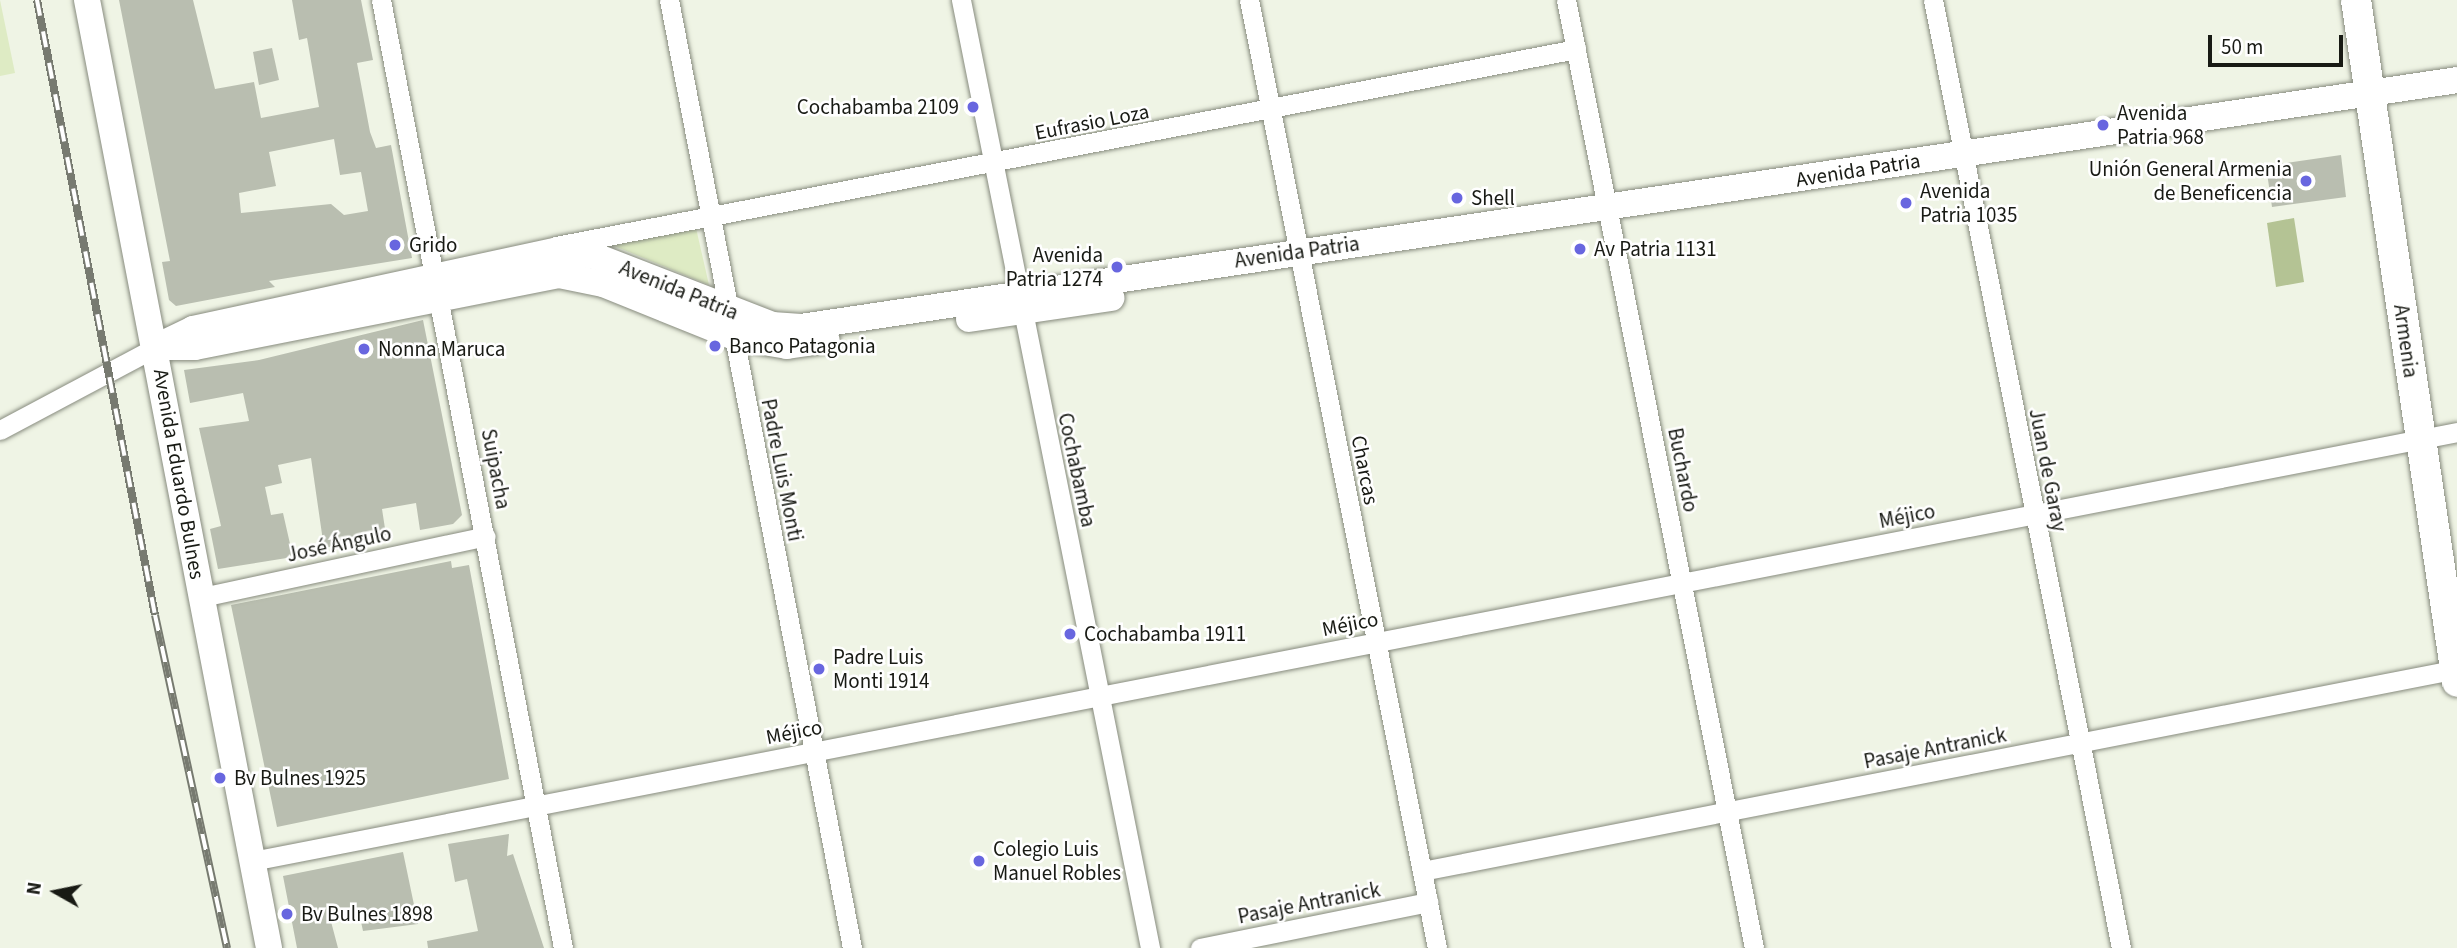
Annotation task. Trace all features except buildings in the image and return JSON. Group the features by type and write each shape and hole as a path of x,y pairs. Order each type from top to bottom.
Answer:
{"main road":[{"name":"Avenida Eduardo Bulnes","path":"88,0 269,948"},
{"name":"Armenia","path":"2356,0 2456,674"},
{"name":"Avenida Patria","path":"156,346 193,328 438,285 533,275 604,272 772,325 801,327 1020,302 2371,101 2457,80"},
{"name":"Avenida Patria","path":"2371,101 2457,98"},
{"name":"Avenida Patria","path":"438,285 527,253 579,252 604,272 734,337 787,346 1020,302"}],"street":[{"name":"Suipacha","path":"381,0 486,536 533,806 563,948"},
{"name":"Padre Luis Monti","path":"668,0 852,948"},
{"name":"Cochabamba","path":"961,0 1150,948"},
{"name":"Charcas","path":"1249,0 1437,948"},
{"name":"Buchardo","path":"1566,0 1754,948"},
{"name":"Juan de Garay","path":"1933,0 1962,162 2121,948"},
{"name":"Eufrasio Loza","path":"527,253 711,215 994,165 1576,49"},
{"path":"604,272 616,234"},
{"name":"Avenida Patria","path":"0,430 156,346"},
{"name":"Méjico","path":"252,861 2457,432"},
{"name":"José Ángulo","path":"202,597 486,536"},
{"name":"Pasaje Antranick","path":"1422,871 2079,743 2456,674"},
{"name":"Pasaje Antranick","path":"1200,948 1428,902"}],"shaded area":[{"path":"0,0 15,73 0,76"},
{"path":"2294,218 2304,282 2276,287 2267,223"},
{"path":"696,228 709,285 612,245"}],"railway":[{"path":"37,0 155,615 227,948"}],"place":[{"name":"Cochabamba 2109","path":"973,107"},
{"name":"Avenida Patria 968","path":"2103,125"},
{"name":"Unión General Armenia de Beneficencia","path":"2306,181"},
{"name":"Shell","path":"1457,198"},
{"name":"Avenida Patria 1035","path":"1906,203"},
{"name":"Grido","path":"395,245"},
{"name":"Av Patria 1131","path":"1580,249"},
{"name":"Avenida Patria 1274","path":"1117,267"},
{"name":"Banco Patagonia","path":"715,346"},
{"name":"Nonna Maruca","path":"364,349"},
{"name":"Cochabamba 1911","path":"1070,634"},
{"name":"Padre Luis Monti 1914","path":"819,669"},
{"name":"Bv Bulnes 1925","path":"220,778"},
{"name":"Colegio Luis Manuel Robles","path":"979,861"},
{"name":"Bv Bulnes 1898","path":"287,914"}]}
